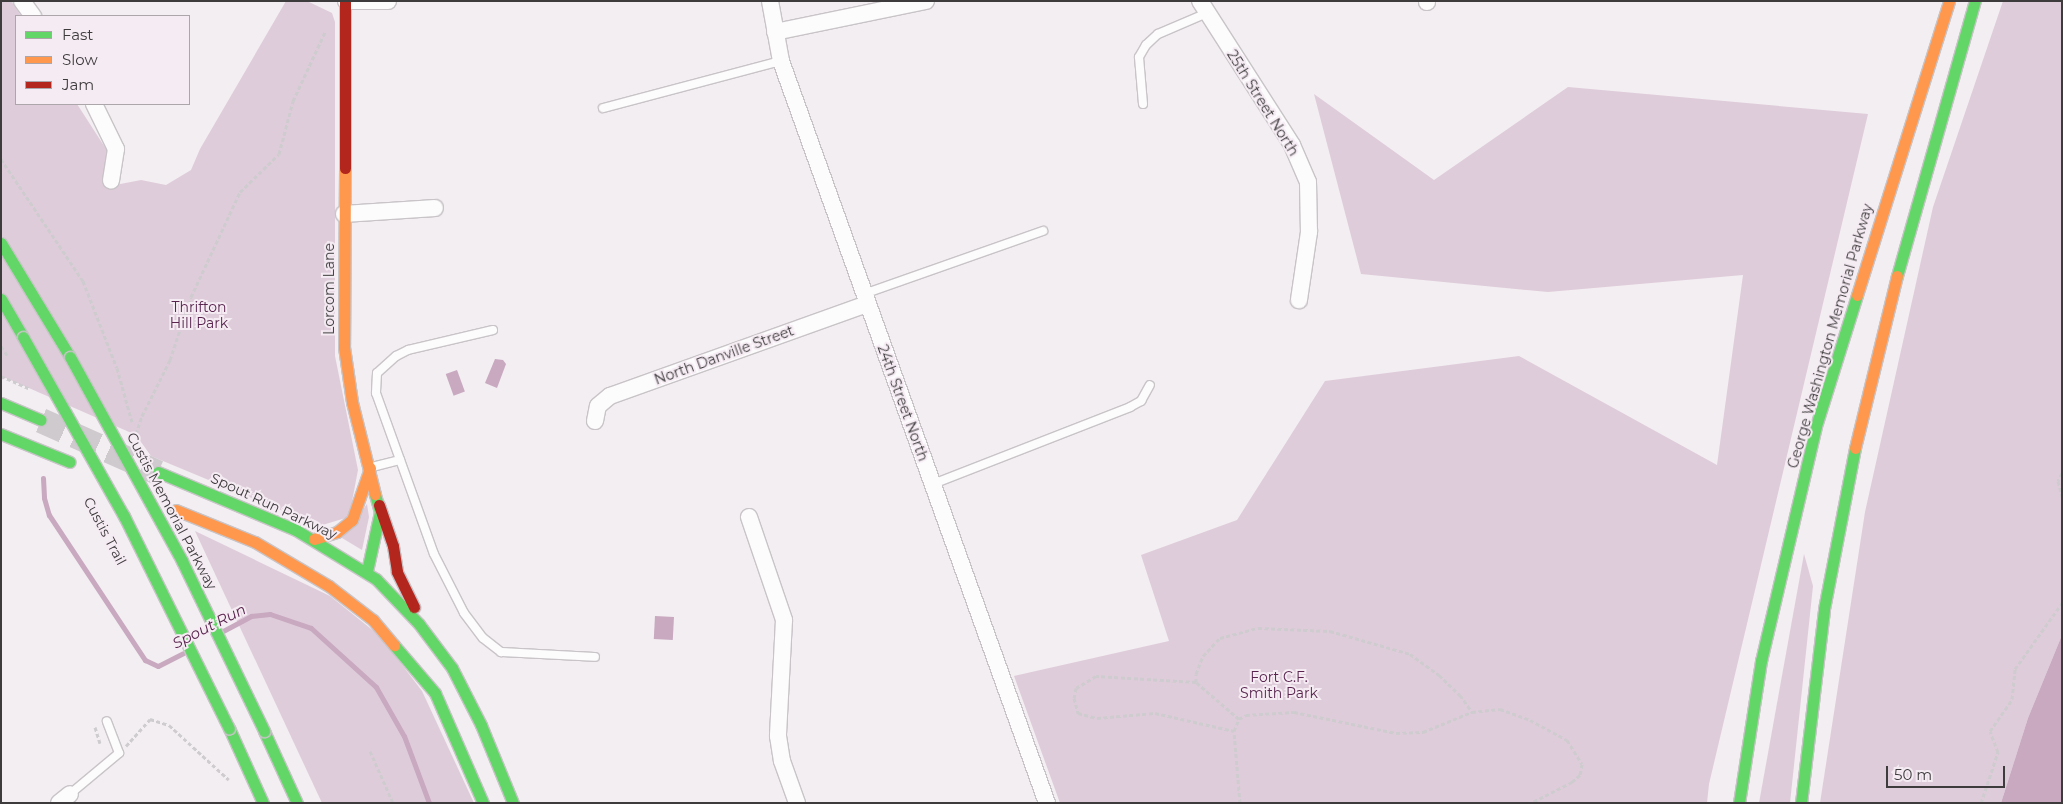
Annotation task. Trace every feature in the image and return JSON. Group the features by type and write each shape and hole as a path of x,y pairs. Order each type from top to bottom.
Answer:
{"main road":[{"name":"Lorcom Lane","path":"345,1 344,214 346,360 354,409 379,506 378,532 367,571"},
{"name":"George Washington Memorial Parkway","path":"1738,803 1761,661 1816,426 1949,1"},
{"path":"1801,803 1824,609 1854,454 1892,296 1975,1"},
{"name":"Custis Memorial Parkway","path":"1,242 70,357 182,561 297,803"},
{"path":"1,299 129,525 264,803"},
{"path":"1,403 42,420"},
{"path":"1,434 70,462"},
{"path":"314,539 337,532 352,520 370,468"},
{"name":"Spout Run Parkway","path":"158,472 314,539 367,571 431,638 469,700 513,803"},
{"path":"379,506 399,578 431,638"},
{"path":"176,510 332,573"},
{"path":"255,542 311,574 358,608 386,634 434,693"},
{"path":"347,577 367,571 369,592"},
{"path":"376,607 416,658 434,693 483,803"}],"street":[{"path":"22,1 32,15"},
{"path":"345,1 388,1"},
{"name":"24th Street North","path":"770,1 781,61 1047,803"},
{"path":"775,32 898,4 926,1"},
{"name":"25th Street North","path":"1203,7 1292,146 1308,182 1309,232 1299,300"},
{"path":"94,105 116,149 111,181"},
{"path":"344,214 435,208"},
{"name":"North Danville Street","path":"594,421 598,406 610,396 865,299"},
{"path":"749,518 784,620 778,736 782,761 797,803"}],"lane":[{"path":"1143,104 1139,57 1146,44 1158,34 1203,7"},
{"path":"603,108 781,61"},
{"path":"865,299 1043,231"},
{"path":"493,330 408,350 396,356 377,373 376,393 434,554 464,613 483,638 501,652 595,657"},
{"path":"933,484 1130,407 1141,401 1150,385"},
{"path":"370,468 400,460"},
{"path":"65,798 119,753 107,721"}],"path":[{"path":"1,159 83,281 117,368 136,435 142,416 170,360 191,297 240,192 278,154 293,102 328,26"},
{"path":"1,346 12,363"},
{"path":"22,380 32,398"},
{"path":"2062,473 2058,481 2062,496"},
{"name":"Custis Trail","path":"97,515 110,540"},
{"path":"1981,803 1998,752 1990,731 2012,699 2015,669 2062,603"},
{"path":"1196,682 1203,656 1220,638 1237,631 1258,628 1330,631 1410,654 1460,695 1472,712"},
{"path":"1234,731 1155,713 1098,718 1078,713 1074,698 1076,688 1096,676 1196,682 1239,719"},
{"path":"1240,803 1234,731 1239,719 1257,713 1294,712 1396,733 1423,732 1472,712 1511,711 1567,740 1574,748 1582,764 1580,775 1531,803"},
{"path":"119,753 150,720 169,725 231,782"},
{"path":"95,726 100,743"},
{"path":"370,751 394,803"}],"green space":[{"name":"Thrifton Hill Park","path":"1,1 11,1 20,15 15,15 15,105 78,105 108,152 110,186 141,180 166,185 191,170 200,149 286,1 307,1 332,13 335,22 335,356 358,470 349,517 319,526 151,456 136,435 6,378 1,380"},
{"path":"2003,1 2062,1 2062,635 2028,718 2001,803 1820,803 1865,512 1933,207"},
{"name":"Fort C.F. Smith Park","path":"1568,87 1868,114 1709,784 1707,803 1060,803 1014,676 1169,641 1141,555 1237,520 1325,381 1519,356 1717,465 1743,275 1548,292 1361,274 1314,94 1434,180"},
{"path":"367,504 369,517 362,550 342,538"},
{"path":"195,531 330,596 380,636 422,691 474,803 322,803"},
{"path":"1804,554 1813,586 1790,803 1759,803"}],"shaded area":[{"path":"495,359 503,360 506,364 497,388 485,383"},
{"path":"457,370 465,392 454,396 446,374"},
{"path":"655,616 674,617 673,640 654,639"},
{"path":"2062,635 2062,803 2001,803 2028,718"}],"waterway":[{"name":"Spout Run","path":"43,478 44,498 49,515 145,660 158,666 183,653"},
{"name":"Spout Run","path":"223,631 251,616 270,614 311,628 376,687 404,736 429,803"}],"tunnel":[{"path":"41,420 158,472"}],"traffic: fast":[{"path":"1897,276 1975,1"},
{"path":"1,243 70,357"},
{"path":"1739,803 1761,661 1816,426 1857,295"},
{"path":"1,299 23,337"},
{"path":"23,337 124,516 229,728"},
{"path":"70,357 182,561 264,731"},
{"path":"1,403 41,420"},
{"path":"1,434 70,462"},
{"path":"1801,803 1824,609 1855,448"},
{"path":"158,472 296,530 376,579 419,624 452,668 481,725 513,803"},
{"path":"367,571 380,512 375,494"},
{"path":"394,645 435,693 483,803"},
{"path":"229,728 263,803"},
{"path":"264,731 297,803"}],"traffic: slow":[{"path":"1857,295 1949,1"},
{"path":"345,168 344,347 352,402 375,494"},
{"path":"1855,448 1897,276"},
{"path":"314,539 337,532 352,520 370,468"},
{"path":"176,510 255,542 329,586 373,620 394,645"}],"traffic: jam":[{"path":"345,1 345,168"},
{"path":"379,505 393,546 397,572 414,607"}]}
